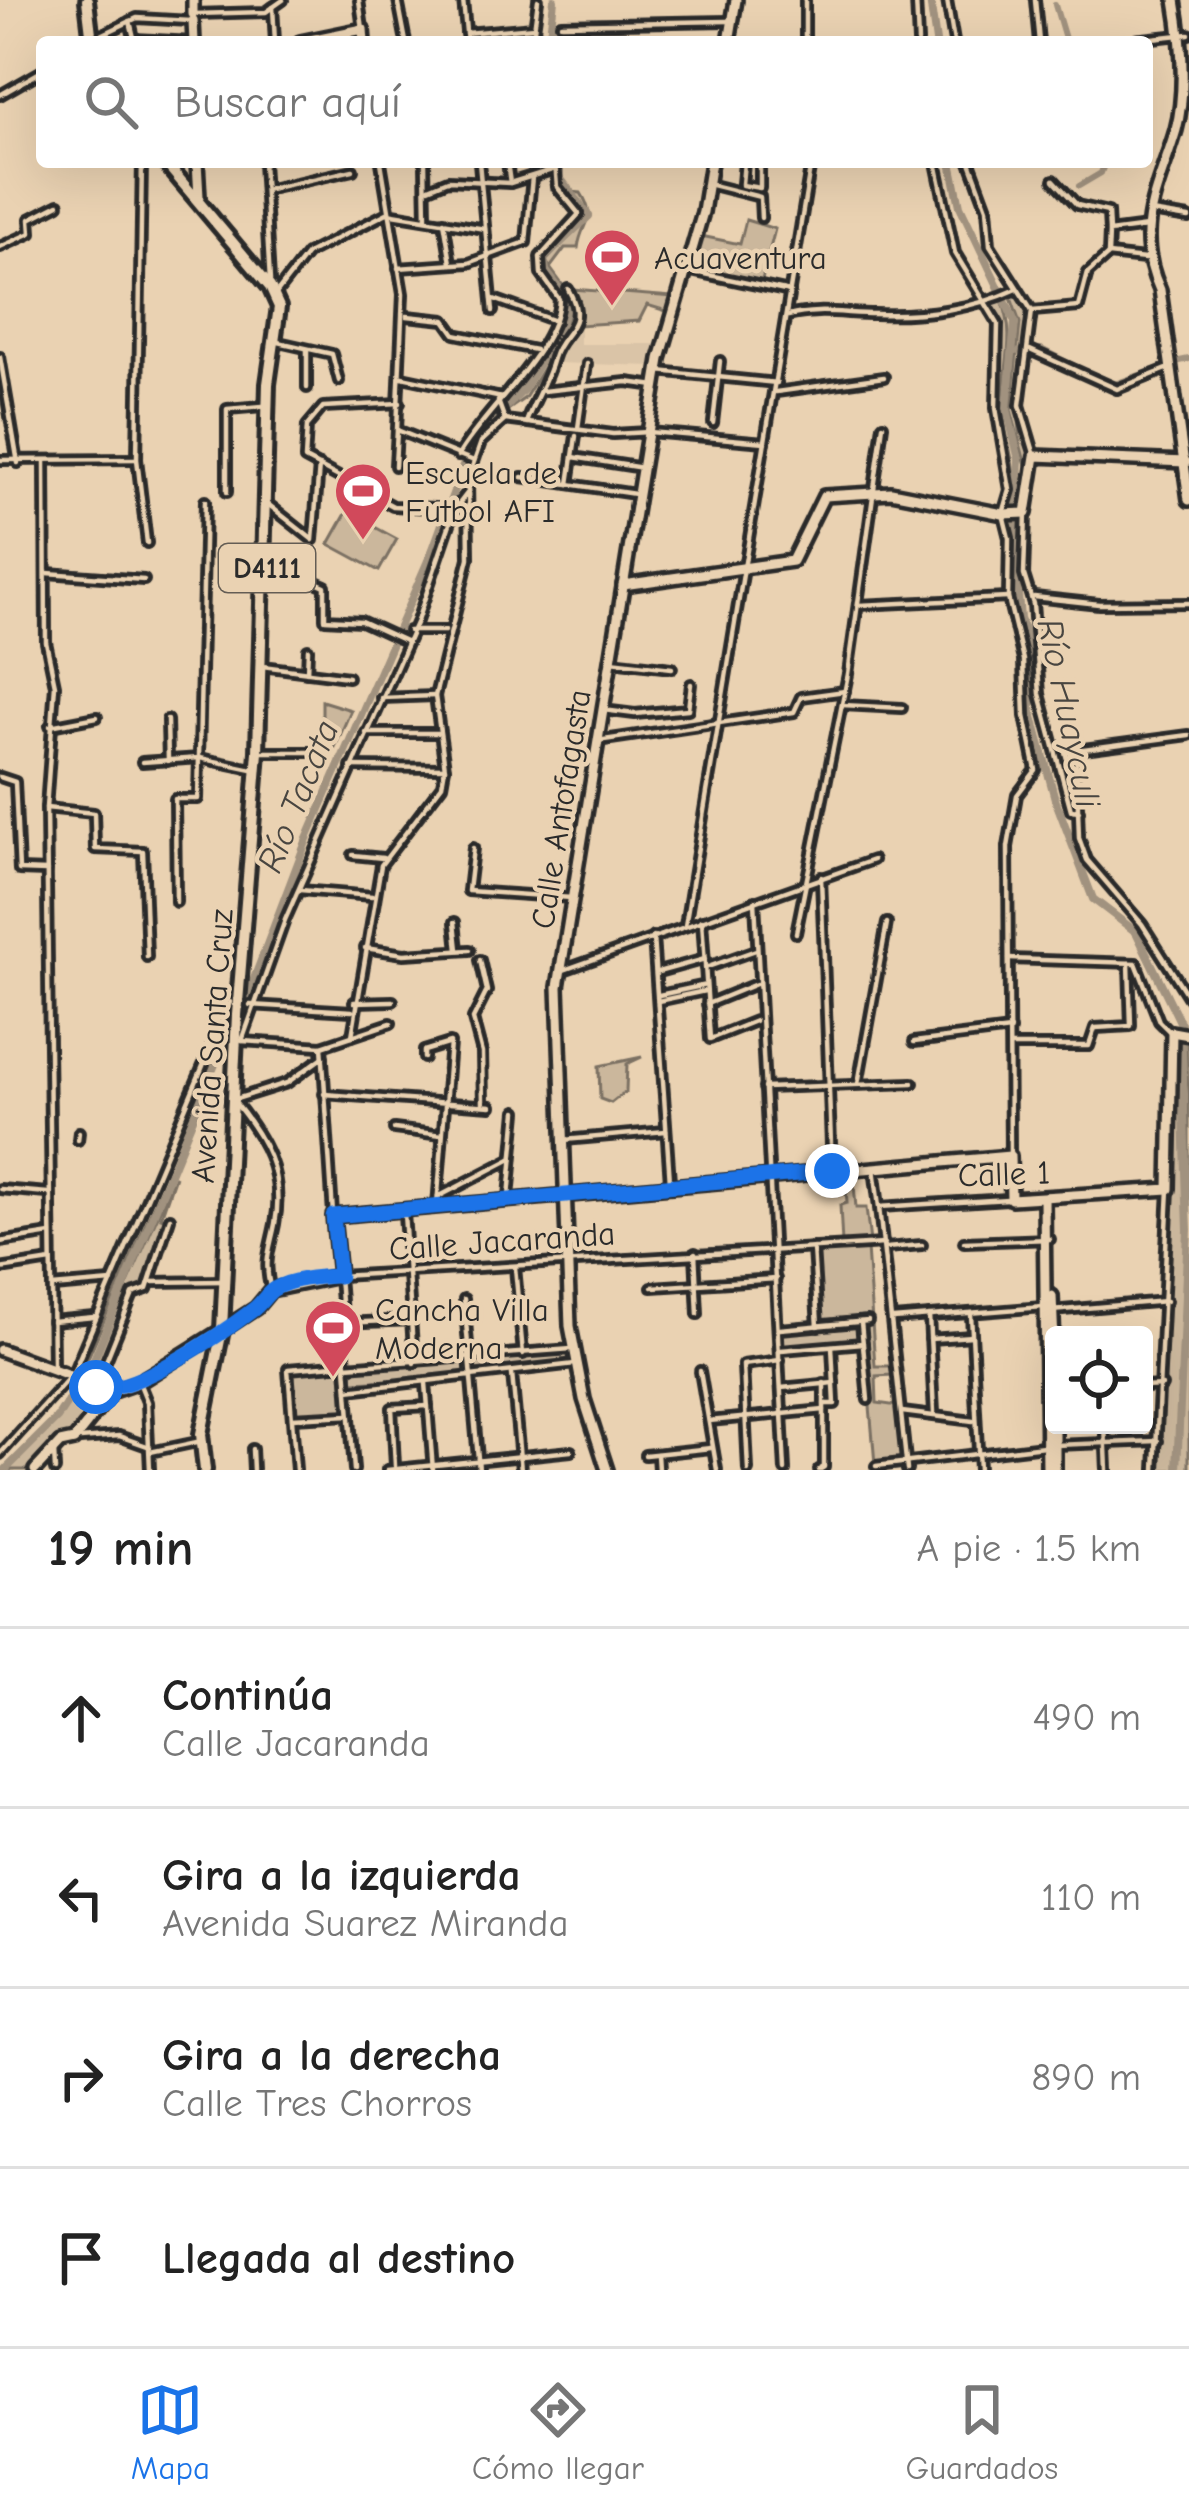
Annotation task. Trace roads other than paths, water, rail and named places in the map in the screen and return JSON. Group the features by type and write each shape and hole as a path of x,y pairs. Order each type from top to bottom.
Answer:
{"main road":[{"path":"87,0 91,36"},
{"path":"193,0 194,36"},
{"path":"730,36 736,0"},
{"path":"1175,0 1185,34 1175,132 1150,212 1145,259 1160,290 1189,500"},
{"path":"329,36 363,29 364,36"},
{"path":"171,168 200,197 273,291"},
{"path":"198,168 200,197"},
{"name":"Calle Antofagasta","path":"607,1470 572,1349 558,1008 658,371 710,168"},
{"name":"Avenida Santa Cruz","path":"206,1470 202,1440 222,1330 237,1020 257,770 273,291"},
{"path":"1173,366 1189,364"},
{"path":"623,585 792,561 824,496 874,493 1024,513 1035,456 1187,464"},
{"path":"1169,1189 1180,1034"},
{"path":"339,1276 333,1216 437,1201 1010,1156 1011,1199"},
{"name":"Calle 1","path":"1011,1199 1169,1189"},
{"path":"1047,1200 1049,1326"},
{"name":"Calle Jacaranda","path":"112,1391 139,1382 222,1330 256,1308 271,1290 309,1278 339,1276"},
{"path":"1049,1309 1052,1326"},
{"path":"0,1350 20,1361 52,1365 112,1391 74,1440 60,1443 35,1470"},
{"path":"1051,1434 1051,1470"},
{"path":"1051,1445 1053,1434"}],"street":[{"path":"101,36 130,21 261,13 283,0"},
{"path":"359,0 363,29"},
{"path":"398,0 405,36"},
{"path":"463,0 466,36"},
{"path":"537,36 538,0"},
{"path":"805,0 805,36"},
{"path":"916,0 918,36"},
{"path":"946,0 953,36"},
{"path":"1035,0 1038,36"},
{"path":"273,8 275,36"},
{"path":"130,21 133,36"},
{"path":"561,24 733,21"},
{"path":"466,33 534,27"},
{"path":"1153,38 1185,34"},
{"path":"0,95 36,74"},
{"path":"142,168 137,459 148,520 147,543"},
{"path":"264,168 273,291"},
{"path":"382,168 404,316 395,466"},
{"path":"425,219 426,168"},
{"path":"480,168 493,311"},
{"path":"508,168 510,183"},
{"path":"398,268 452,265 526,242 535,168"},
{"path":"429,188 448,180 510,183 551,168"},
{"path":"352,1036 373,896 385,858 434,797 446,768 435,697 469,558 470,432 514,390 555,321 560,298 542,274 540,256 579,214 557,188 555,168"},
{"path":"741,187 743,168"},
{"path":"708,184 760,188 760,168"},
{"path":"685,926 810,168"},
{"path":"937,168 955,253 998,324 996,408 1010,490 1008,598 1023,660 1024,716 1036,770 1017,795 1008,847 1010,1156"},
{"path":"972,168 987,208 990,245 1031,311 1020,405 1035,456"},
{"path":"266,190 353,170"},
{"path":"1054,180 1077,206 1108,212 1108,256"},
{"path":"741,187 763,199 761,218"},
{"path":"0,247 31,233 30,219 59,204"},
{"path":"1150,212 1189,218"},
{"path":"273,291 307,254 387,213 485,229"},
{"path":"445,221 452,265"},
{"path":"1109,232 1147,227"},
{"path":"1031,311 1078,308 1088,273 1108,256 1145,259"},
{"path":"686,270 790,292"},
{"path":"527,420 553,358 574,332 575,302 568,290"},
{"path":"788,316 816,311 878,315 985,303 1014,290"},
{"path":"494,298 555,321"},
{"path":"404,316 445,320 455,334 535,350"},
{"path":"274,341 332,354 339,381"},
{"path":"307,350 307,388"},
{"path":"1030,350 1117,389 1173,366"},
{"path":"0,357 18,463"},
{"path":"713,423 720,362"},
{"path":"569,484 587,364"},
{"path":"658,371 777,387 884,377"},
{"path":"401,377 501,404"},
{"path":"543,391 656,386"},
{"path":"400,403 323,407 307,426 304,459 393,506 450,508"},
{"path":"501,404 506,420"},
{"path":"227,492 227,409 268,406"},
{"path":"467,458 506,420 577,432 649,432 767,442"},
{"path":"796,933 845,691 883,425"},
{"path":"397,430 467,458"},
{"path":"573,457 643,468"},
{"path":"0,460 137,459"},
{"path":"45,461 46,642 55,685 46,808 52,1365"},
{"path":"269,505 313,540 319,466"},
{"path":"522,477 638,494"},
{"path":"391,1023 322,1046 239,1041 250,1005 422,608 450,508 468,492"},
{"path":"176,902 175,799 198,799 205,500"},
{"path":"1024,513 1024,574 1031,597 1040,694 1054,762 1071,810 1079,812"},
{"path":"267,570 286,569 325,586 325,619 361,621 406,641"},
{"path":"47,574 144,580"},
{"path":"1031,597 1099,604 1189,603"},
{"path":"857,605 1008,598"},
{"path":"409,631 448,631"},
{"path":"307,672 308,649"},
{"path":"611,662 672,668"},
{"path":"262,666 348,677"},
{"path":"603,710 635,714 688,709 691,684"},
{"path":"598,741 794,712 801,697 845,691"},
{"path":"381,698 435,697"},
{"path":"842,706 902,708"},
{"path":"50,726 97,717"},
{"path":"167,720 168,761"},
{"path":"366,733 437,733"},
{"path":"1189,735 1080,746 1079,812 1087,860 1142,923 1189,998"},
{"path":"258,752 320,752"},
{"path":"142,762 200,758 257,770"},
{"path":"351,767 446,768"},
{"path":"0,778 15,782 19,870 47,871"},
{"path":"46,808 94,813 94,850 143,851 147,957"},
{"path":"473,848 468,891 572,898"},
{"path":"352,855 385,858"},
{"path":"562,971 873,860"},
{"path":"820,877 832,1171"},
{"path":"300,890 373,896"},
{"path":"755,901 757,1020 780,1329 785,1470"},
{"path":"702,920 710,1039 757,1020"},
{"path":"455,922 458,950"},
{"path":"858,1084 887,923"},
{"path":"653,937 670,1185"},
{"path":"365,948 394,953 470,950"},
{"path":"705,968 756,950"},
{"path":"658,972 705,959"},
{"path":"1009,959 1133,963"},
{"path":"480,960 487,991 473,1019 482,1053 483,1103"},
{"path":"1011,1046 1089,1046 1095,1028 1131,1026 1133,963"},
{"path":"1133,963 1159,1021 1180,1034"},
{"path":"707,1004 756,984"},
{"path":"658,998 706,988"},
{"path":"354,1002 393,1001"},
{"path":"83,1381 97,1317 230,1002"},
{"path":"250,1005 353,1011"},
{"path":"914,1042 1010,1030"},
{"path":"424,1058 424,1051 450,1043 437,1201"},
{"path":"322,1046 333,1216"},
{"path":"271,1290 265,1270 275,1226 271,1149 233,1100 287,1083 322,1057"},
{"path":"764,1088 913,1083"},
{"path":"324,1094 449,1099 491,1106"},
{"path":"509,1197 517,1111"},
{"path":"394,1129 444,1135"},
{"path":"565,1140 666,1131"},
{"path":"78,1140 79,1132"},
{"path":"437,1201 511,1159"},
{"path":"874,1168 907,1466"},
{"path":"0,1189 51,1193"},
{"path":"1156,1470 1169,1189"},
{"name":"Calle 1","path":"879,1207 1011,1199"},
{"path":"403,1208 413,1364"},
{"path":"150,1282 170,1218"},
{"path":"0,1242 51,1234"},
{"path":"964,1243 1047,1239"},
{"name":"Calle Jacaranda","path":"339,1276 515,1268 694,1252 922,1245"},
{"path":"814,1248 818,1326"},
{"path":"694,1252 698,1314"},
{"path":"0,1269 51,1261"},
{"path":"515,1268 523,1354"},
{"path":"339,1276 354,1470"},
{"path":"652,1287 776,1279"},
{"path":"0,1454 83,1381 133,1294 150,1282 225,1281"},
{"path":"52,1288 112,1282"},
{"path":"464,1299 479,1470"},
{"path":"893,1318 1166,1301"},
{"path":"971,1313 979,1470"},
{"path":"929,1316 934,1414"},
{"path":"52,1321 97,1317"},
{"path":"342,1323 412,1320"},
{"path":"780,1329 864,1322 868,1400"},
{"path":"930,1339 972,1336"},
{"path":"781,1350 863,1343"},
{"path":"709,1421 835,1404 832,1346"},
{"path":"296,1470 288,1369 413,1364 572,1349"},
{"path":"748,1470 743,1365 780,1360"},
{"path":"348,1390 576,1364"},
{"path":"700,1371 717,1470"},
{"path":"512,1374 521,1470"},
{"path":"139,1382 147,1402 151,1470"},
{"path":"426,1383 433,1466"},
{"path":"819,1470 824,1467 824,1383"},
{"path":"781,1388 834,1383"},
{"path":"1153,1386 1162,1386"},
{"path":"428,1406 392,1408 391,1468 571,1451"},
{"path":"902,1412 975,1421"},
{"path":"292,1418 350,1414"},
{"path":"1106,1434 1107,1470"},
{"path":"74,1440 119,1436 150,1450 202,1440"},
{"path":"876,1466 907,1466 1051,1445 1158,1441"},
{"path":"645,1455 713,1448"},
{"path":"252,1449 253,1470"},
{"path":"54,1451 55,1470"},
{"path":"657,1454 658,1470"}],"waterway":[{"name":"Río Tacata","path":"550,36 554,0"},
{"name":"Río Huayculi","path":"930,0 935,36"},
{"path":"1055,5 1064,36"},
{"name":"Río Tacata","path":"5,1470 57,1418 92,1364 232,1023 240,1016 307,839 433,549 471,444 524,389 560,328 568,300 546,271 544,258 589,216 560,178 560,168"},
{"name":"Río Huayculi","path":"952,168 960,206 1015,322 1007,409 1019,460 1015,558 1020,619 1031,649 1031,709 1055,799 1093,899 1136,932 1181,1024 1188,1230 1177,1470"},
{"path":"1079,186 1103,168"},
{"path":"1014,352 1041,349 1100,379"},
{"path":"1175,362 1189,359"},
{"path":"1112,385 1170,364"}],"place":[{"name":"Acuaventura","path":"612,308"},
{"name":"Escuela de Futbol AFI","path":"363,542"},
{"name":"Cancha Villa Moderna","path":"333,1379"}]}
